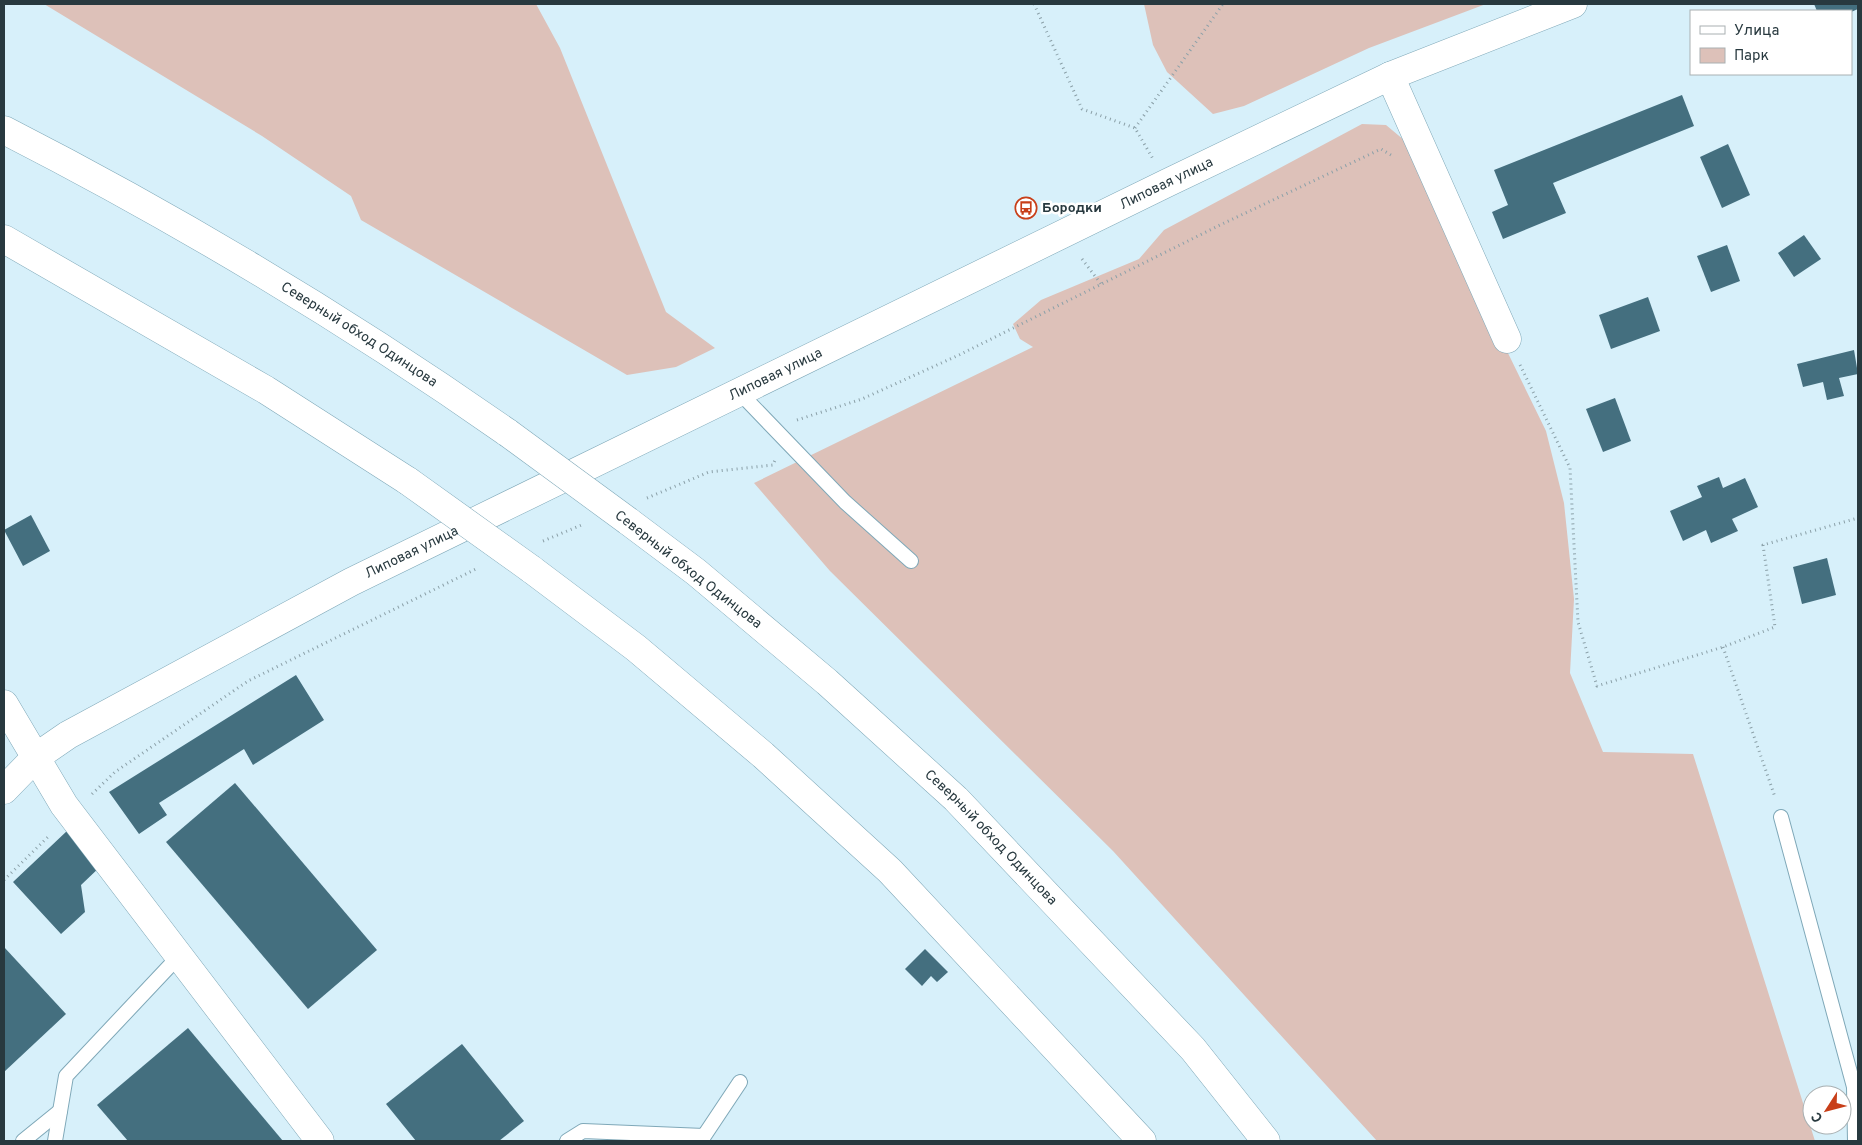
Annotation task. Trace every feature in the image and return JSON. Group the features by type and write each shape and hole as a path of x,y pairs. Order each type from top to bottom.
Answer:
{"main road":[{"name":"Липовая улица","path":"4,790 36,757 68,734 350,582 1390,76 1573,4"},
{"path":"1390,76 1507,338"},
{"name":"Северный обход Одинцова","path":"4,130 69,164 308,302 442,387 508,433 696,572 827,682 956,799 1193,1049 1266,1141"},
{"path":"4,239 141,316 266,390 408,481 534,557 636,648 763,755 890,871 1142,1141"},
{"path":"4,704 71,814 320,1141"}],"lane":[{"path":"739,392 845,502 911,561"},
{"path":"1781,817 1854,1087 1855,1141"},
{"path":"55,1141 66,1076 179,956"},
{"path":"567,1141 583,1130 706,1139 740,1082"},
{"path":"23,1141 60,1110"}],"path":[{"path":"1034,4 1082,109 1135,128 1167,183"},
{"path":"1135,128 1223,4"},
{"path":"645,498 709,472 773,465 795,421 862,399 960,355 1220,225 1382,149 1408,166 1427,160"},
{"path":"1082,259 1101,284"},
{"path":"1507,338 1570,468 1578,622 1597,686 1723,647 1775,627 1763,545 1858,518"},
{"path":"534,557 590,521"},
{"path":"4,880 115,772 248,681 482,567"},
{"path":"1723,647 1781,817"}],"green space":[{"path":"44,4 536,4 560,48 666,312 715,348 676,367 627,375 361,220 351,196 262,136"},
{"path":"1144,4 1486,4 1369,48 1244,106 1213,114 1167,72 1153,45"},
{"path":"1362,124 1386,125 1404,140 1546,431 1564,503 1574,599 1570,673 1603,752 1693,754 1802,1100 1802,1135 1813,1135 1815,1141 1377,1141 1113,851 830,571 754,483 1033,347 1020,339 1013,324 1041,300 1139,259 1164,230"}],"building":[{"path":"1814,4 1858,4 1858,9 1852,12 1852,10 1817,10"},
{"path":"1682,95 1694,126 1553,183 1566,213 1503,239 1492,212 1508,205 1494,170"},
{"path":"1728,144 1750,195 1722,208 1700,157"},
{"path":"1804,235 1821,259 1794,277 1778,253"},
{"path":"1727,245 1740,281 1711,292 1697,256"},
{"path":"1648,297 1660,331 1611,349 1599,315"},
{"path":"1854,350 1858,374 1839,378 1844,396 1827,400 1823,382 1803,387 1797,364"},
{"path":"1615,398 1631,441 1603,452 1586,409"},
{"path":"1719,477 1723,488 1745,478 1758,507 1732,519 1738,531 1711,543 1706,530 1683,541 1670,511 1702,497 1697,486"},
{"path":"31,515 50,551 23,566 4,530"},
{"path":"1827,558 1836,595 1802,604 1793,567"},
{"path":"296,675 324,720 253,765 244,749 159,803 167,815 139,834 109,792"},
{"path":"235,783 377,950 308,1009 166,842"},
{"path":"68,830 102,865 81,885 85,912 61,934 13,882"},
{"path":"4,947 66,1014 4,1072"},
{"path":"925,949 948,972 937,982 931,976 922,986 905,969"},
{"path":"188,1028 283,1141 128,1141 97,1105"},
{"path":"462,1044 524,1121 499,1141 416,1141 386,1104"}],"place":[{"name":"Бородки","path":"1026,208"}]}
